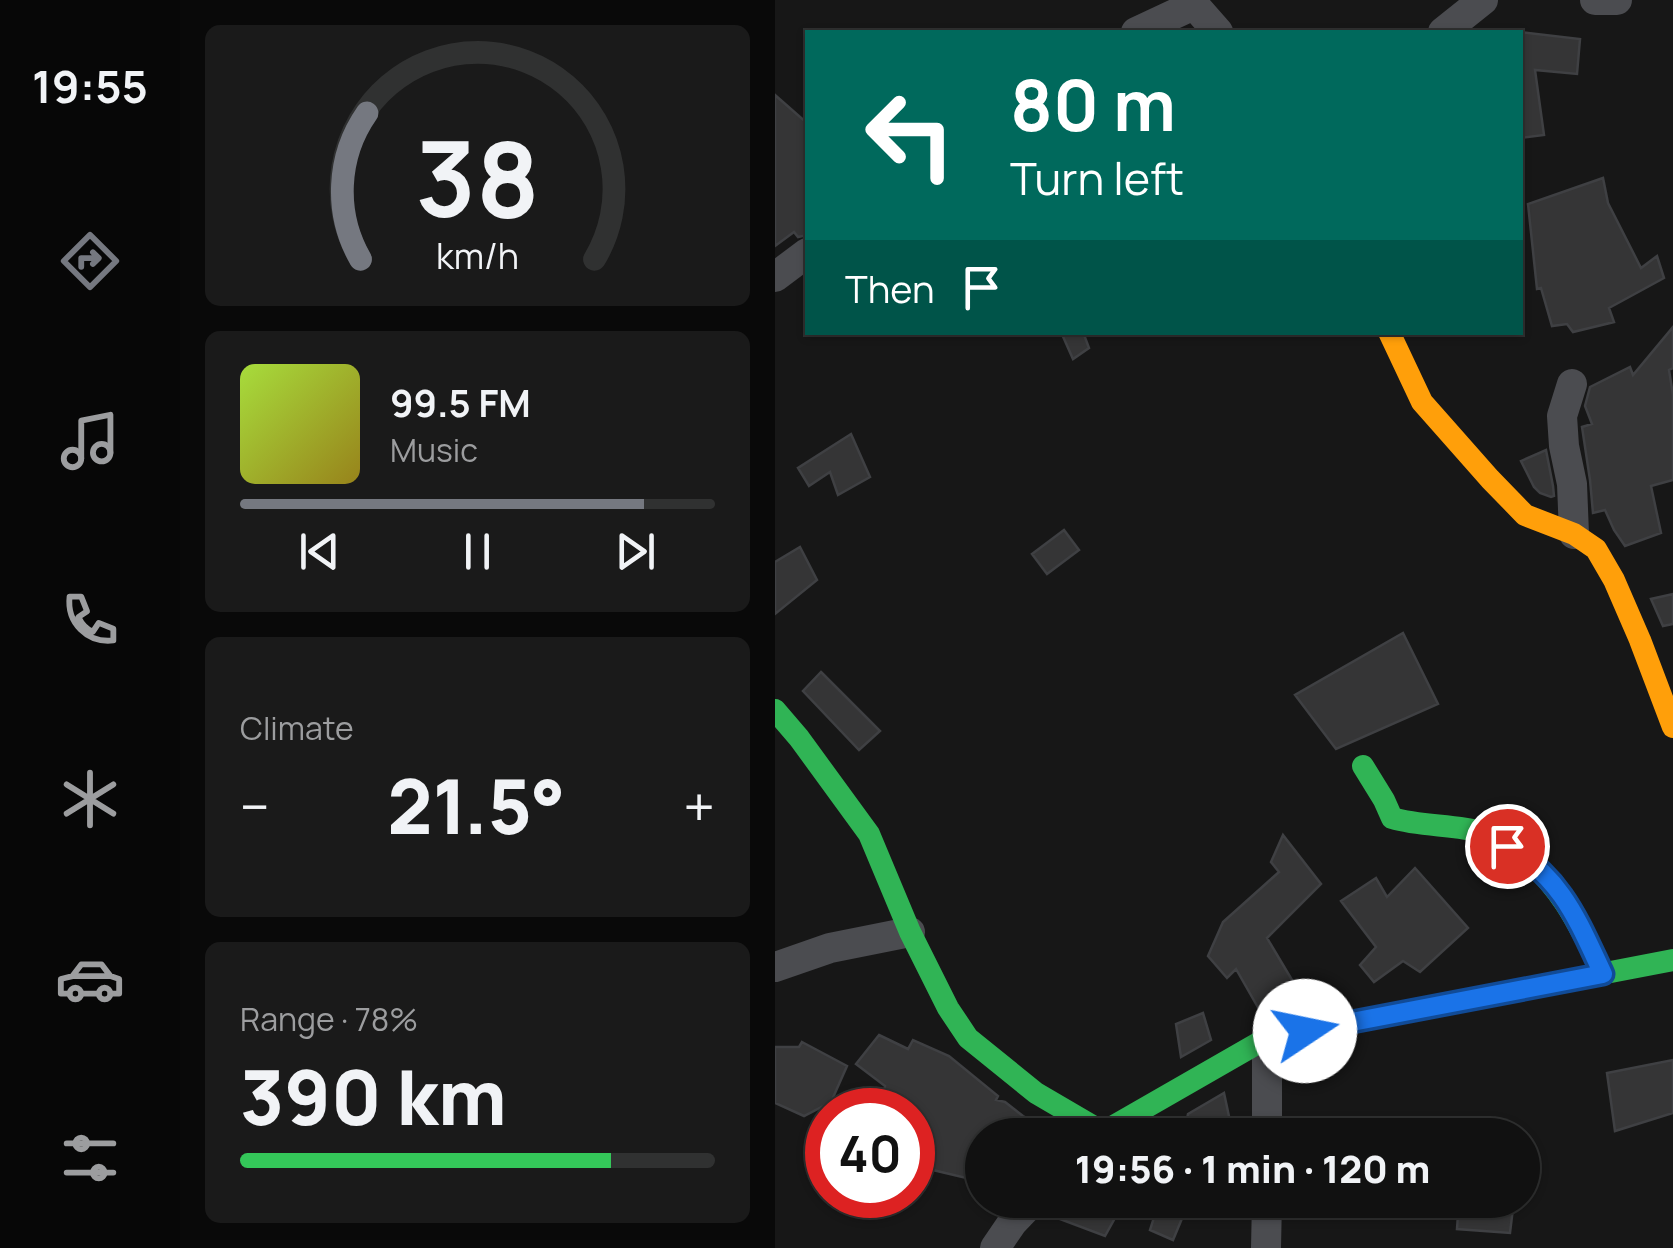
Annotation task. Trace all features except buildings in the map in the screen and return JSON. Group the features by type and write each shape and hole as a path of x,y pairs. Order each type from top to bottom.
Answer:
{"street":[{"path":"1446,30 1483,0"},
{"path":"1595,0 1617,0"},
{"path":"1140,30 1192,3 1216,30"},
{"path":"775,277 805,254"},
{"path":"1390,335 1422,402 1490,480 1525,516 1574,534 1596,548 1641,640 1673,727"},
{"path":"1572,384 1563,416 1574,534"},
{"path":"775,710 869,834 909,932 948,1008 969,1038 1036,1093 1075,1118"},
{"path":"1363,766 1392,818 1408,824 1487,834 1528,858 1570,905 1603,974"},
{"path":"775,967 830,948 909,932"},
{"path":"1126,1118 1267,1038 1673,960"},
{"path":"1267,1038 1267,1118"},
{"path":"995,1248 1016,1218"},
{"path":"1266,1248 1267,1218"}],"traffic: fast":[{"path":"775,710 869,834 910,932 948,1008 968,1038 1036,1093 1079,1118"},
{"path":"1363,766 1392,818 1485,833 1528,860 1566,905 1603,974"},
{"path":"1128,1118 1267,1038 1673,960"}],"traffic: slow":[{"path":"1390,335 1422,402 1490,479 1525,515 1574,534 1596,549 1640,640 1673,727"}],"route":[{"path":"1305,1031 1603,974 1570,905 1528,858 1507,846"}]}
